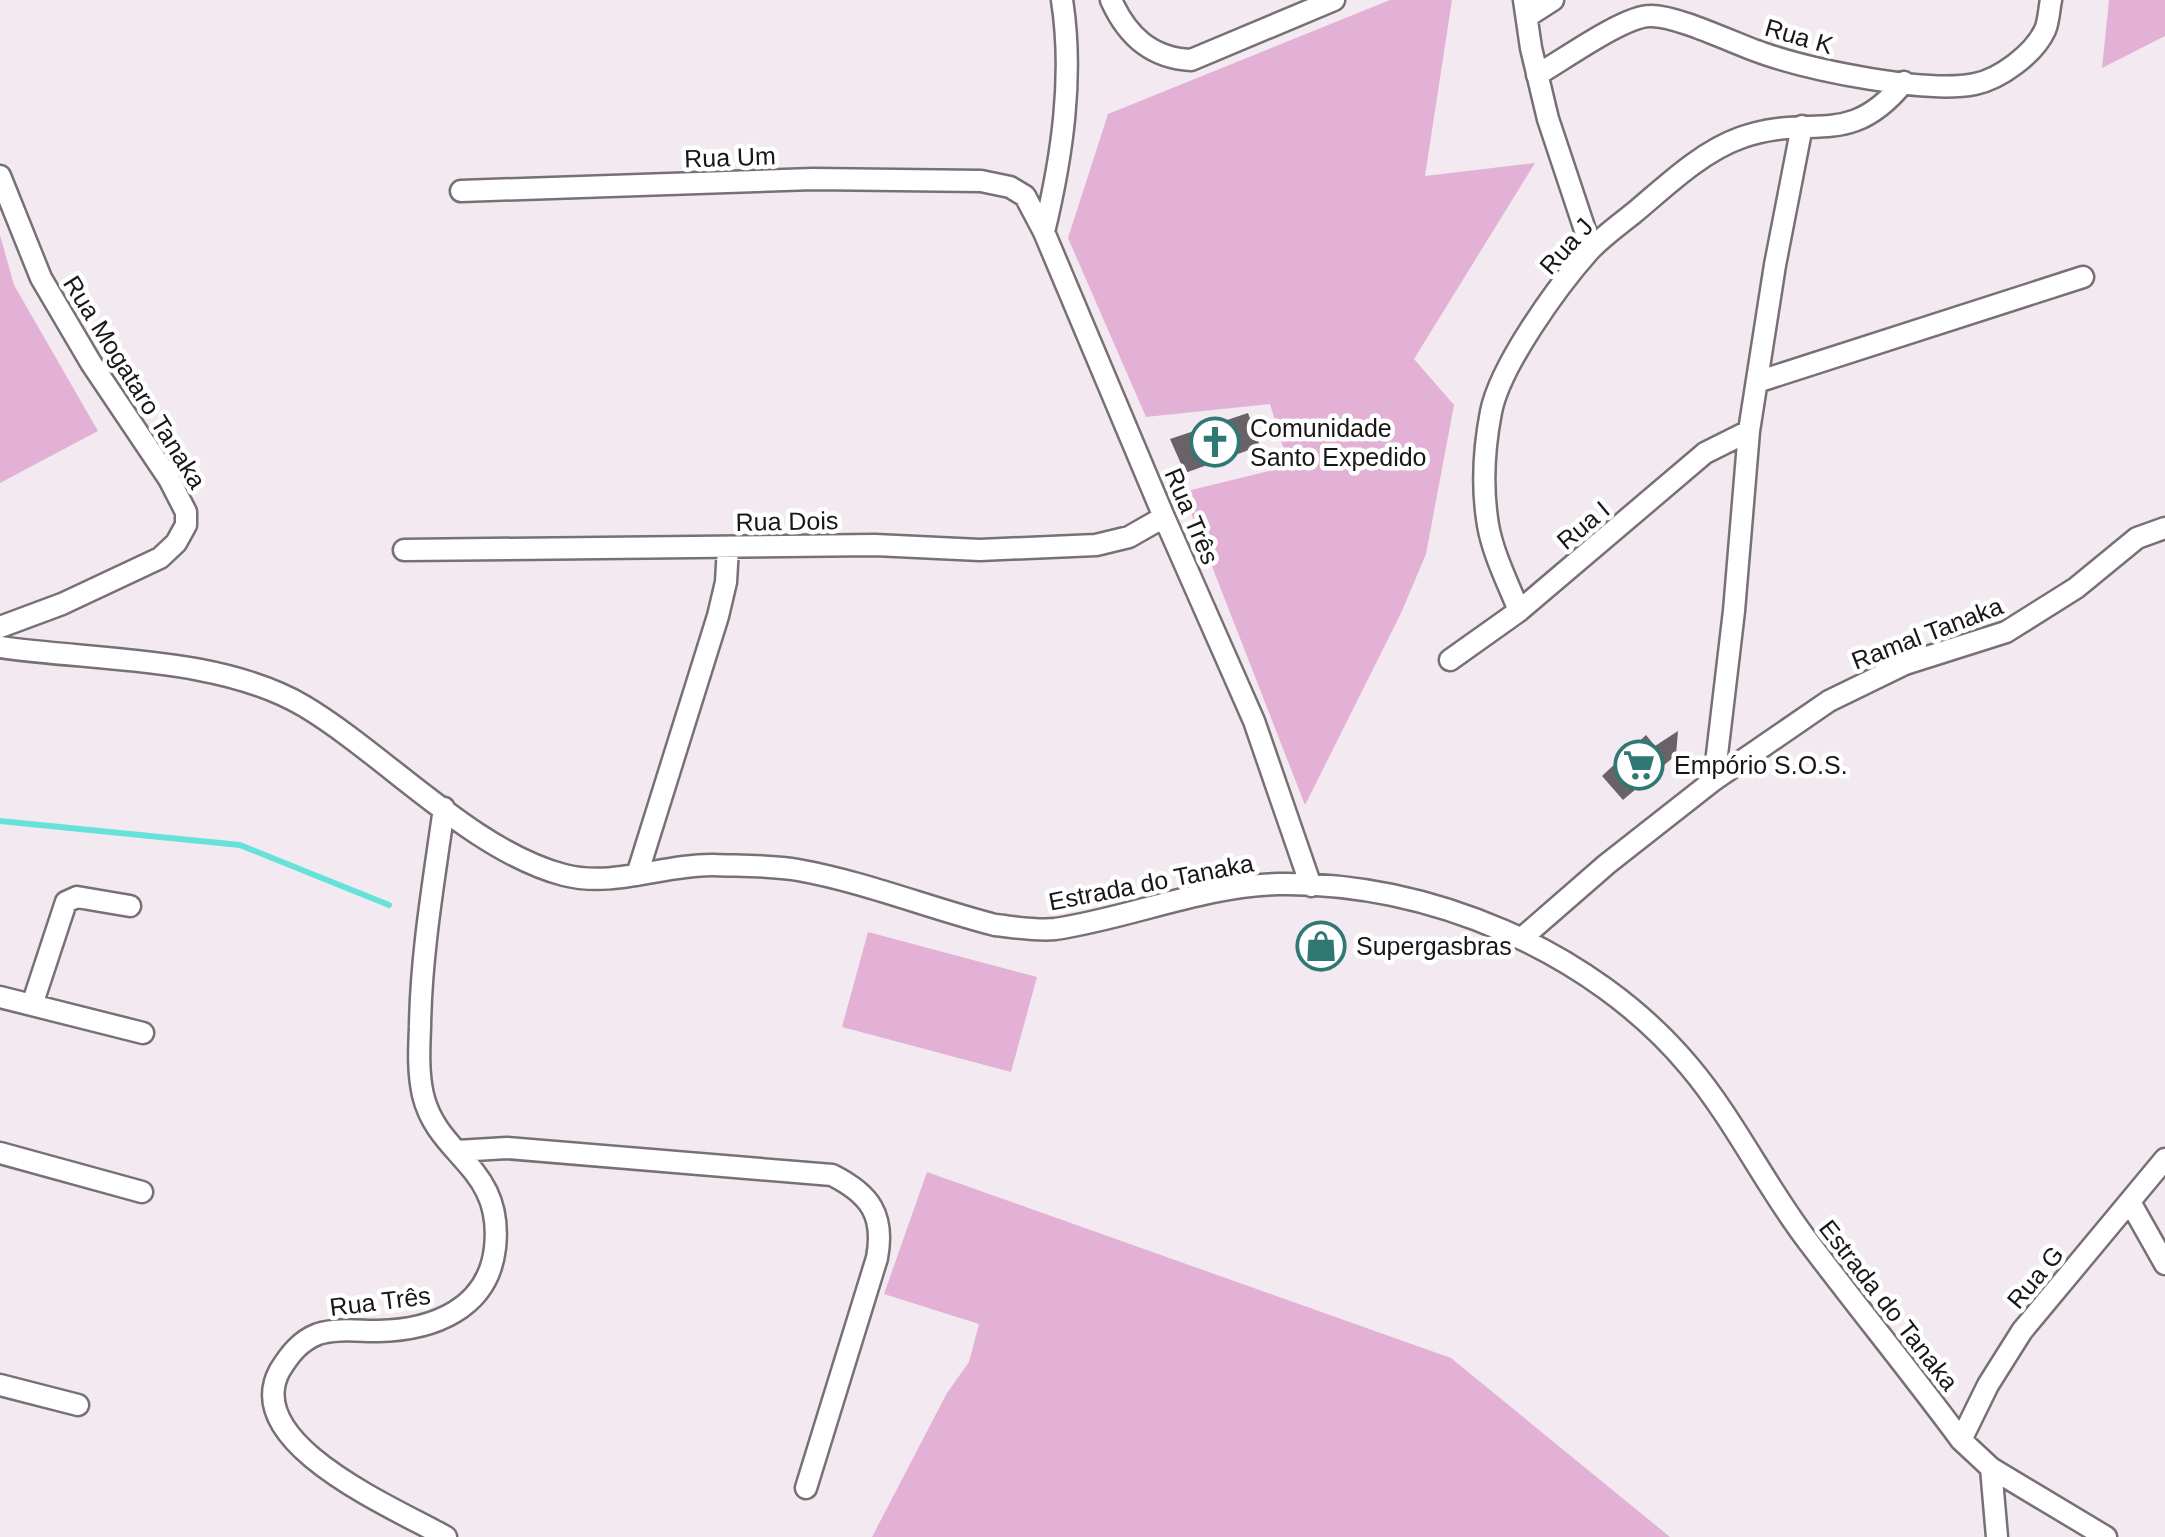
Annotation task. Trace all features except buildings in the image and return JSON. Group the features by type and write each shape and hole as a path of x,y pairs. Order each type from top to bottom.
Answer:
{"street":[{"path":"1044,232 1062,132 1067,63 1062,0"},
{"path":"1111,0 1138,41 1154,53 1192,60 1334,0"},
{"path":"1553,0 1526,8 1537,75 1591,248"},
{"name":"Rua K","path":"1537,75 1628,21 1658,16 1827,72 1904,82 1974,84 1996,76 2016,62 2045,29 2051,0"},
{"name":"Rua J","path":"1519,610 1488,530 1485,499 1491,410 1502,379 1563,283 1591,248 1720,147 1760,132 1856,122 1884,105 1904,82"},
{"path":"1714,780 1750,431 1775,265 1802,126"},
{"name":"Rua Mogataro Tanaka","path":"0,176 41,278 169,479 186,512 186,524 176,543 150,563 62,604 0,627"},
{"name":"Rua Um","path":"460,191 812,179 1000,184"},
{"name":"Rua Três","path":"1000,184 1025,196 1044,232 1254,721 1311,886"},
{"path":"1760,381 2083,278"},
{"name":"Rua I","path":"1450,660 1519,610 1705,453 1750,431"},
{"name":"Rua Dois","path":"404,550 875,545 980,550 1096,544 1129,537 1164,517"},
{"name":"Ramal Tanaka","path":"1522,938 1714,780 1792,725 1862,683 1904,664 2006,632 2076,588 2137,538 2165,528"},
{"path":"637,875 718,616 726,582 728,547"},
{"name":"Estrada do Tanaka","path":"0,646 142,662 265,688 301,705 490,840 565,875 604,879 710,865 796,870 995,925 1052,929 1196,896 1278,884 1311,886 1402,898 1479,920 1522,938 1568,963 1640,1018 1687,1064 1804,1236 1961,1440 1991,1468 2106,1537"},
{"name":"Rua Três","path":"444,808 420,991 419,1069 422,1094 433,1122 484,1182 496,1219 495,1249 488,1276 474,1298 457,1314 430,1325 322,1332 304,1340 277,1376 273,1399 277,1418 288,1436 309,1456 446,1537"},
{"path":"32,1005 66,902 77,897 130,906"},
{"path":"0,997 143,1033"},
{"path":"457,1151 507,1148 832,1175 854,1186 867,1199 881,1237 806,1488"},
{"path":"0,1153 142,1192"},
{"name":"Rua G","path":"1961,1440 1988,1385 2022,1332 2165,1159"},
{"path":"2130,1202 2165,1264"},
{"path":"0,1384 78,1405"},
{"path":"1991,1468 1997,1537"}],"shaded area":[{"path":"1390,0 1452,0 1425,176 1535,163 1414,359 1454,405 1426,554 1402,611 1305,805 1183,492 1289,466 1270,404 1146,417 1068,238 1108,114"},
{"path":"2109,0 2165,0 2165,36 2102,68"},
{"path":"0,235 14,285 98,431 0,483"},
{"path":"868,932 1037,977 1011,1072 842,1027"},
{"path":"927,1172 1451,1358 1670,1537 872,1537 947,1393 969,1362 979,1324 884,1294"}],"waterway":[{"path":"0,821 240,845 389,905"}],"place":[{"name":"Comunidade Santo Expedido","path":"1215,442"},
{"name":"Empório S.O.S.","path":"1639,765"},
{"name":"Supergasbras","path":"1321,946"}]}
